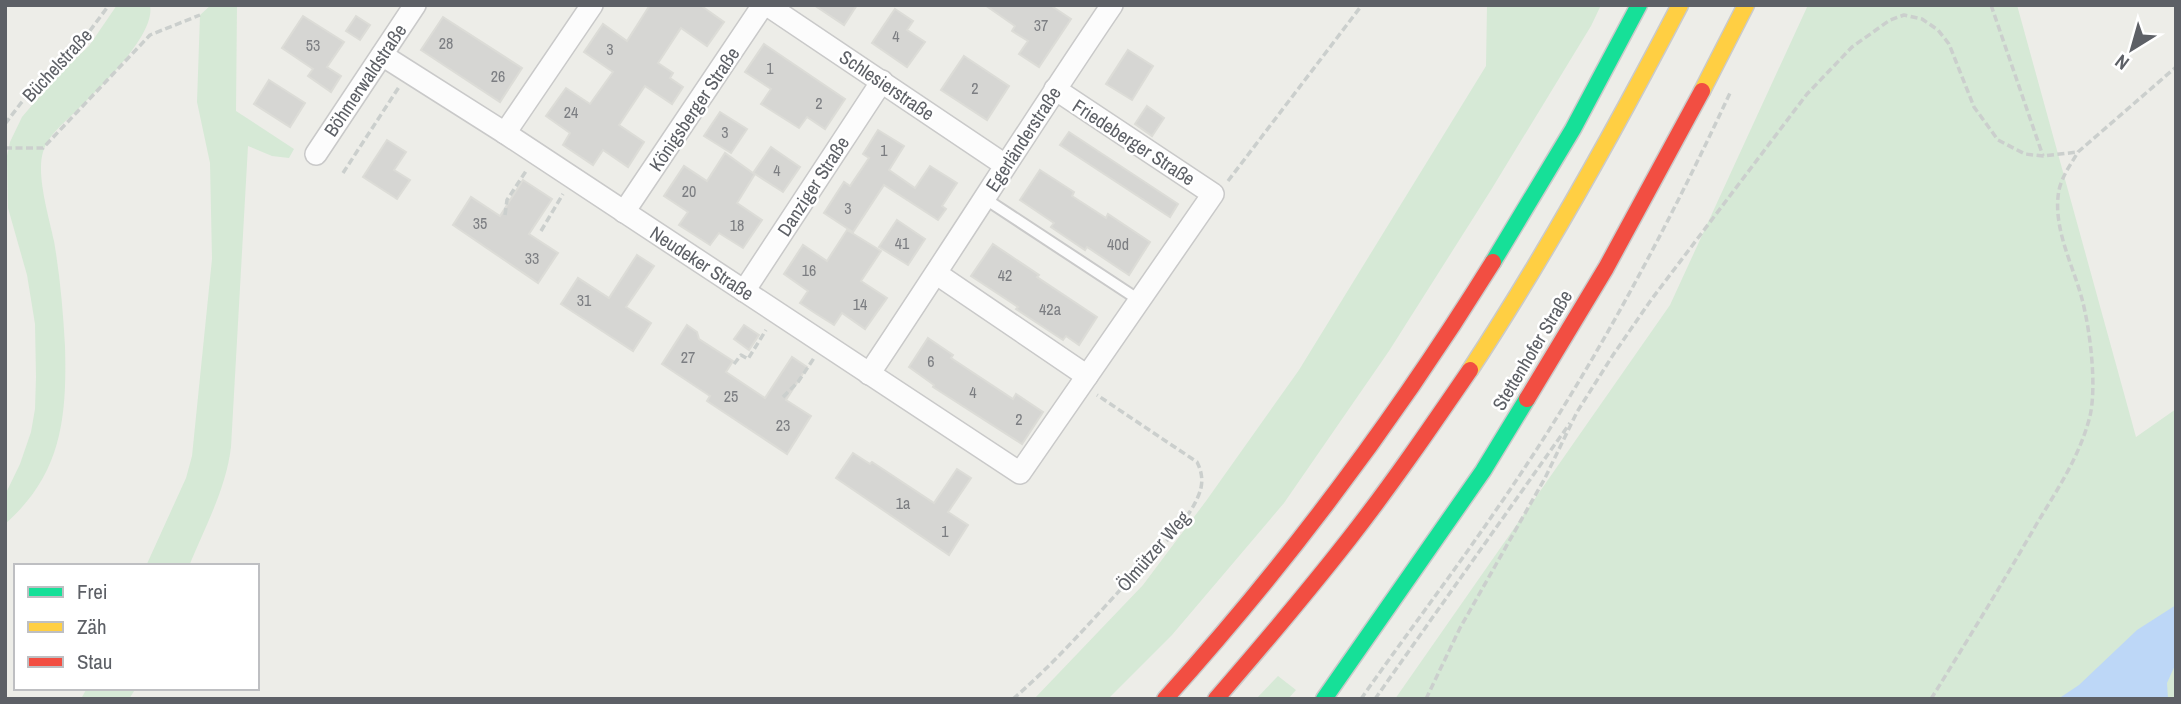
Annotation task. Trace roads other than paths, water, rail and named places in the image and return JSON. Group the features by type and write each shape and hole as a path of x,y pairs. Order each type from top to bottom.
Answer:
{"main road":[{"path":"1165,699 1231,627 1294,551 1422,374 1548,173 1639,5"},
{"path":"1216,699 1268,641 1352,537 1418,447 1536,267 1639,85 1680,5"},
{"name":"Stettenhofer Straße","path":"1324,699 1483,471 1551,360 1683,129 1746,5"}],"street":[{"name":"Böhmerwaldstraße","path":"316,154 415,5"},
{"path":"505,133 592,5"},
{"name":"Schlesierstraße","path":"765,5 1005,165"},
{"name":"Königsberger Straße","path":"624,212 765,5"},
{"name":"Egerländerstraße","path":"869,374 1111,5"},
{"name":"Neudeker Straße","path":"382,55 505,133 1020,473 1084,380"},
{"name":"Danziger Straße","path":"744,291 882,81"},
{"name":"Friedeberger Straße","path":"1055,89 1213,194 1139,300"},
{"path":"937,274 1084,380 1139,300"}],"lane":[{"path":"984,198 1139,300"}],"water":[{"path":"2176,605 2176,663 2167,683 2168,699 2058,699 2079,685 2137,630"}]}
